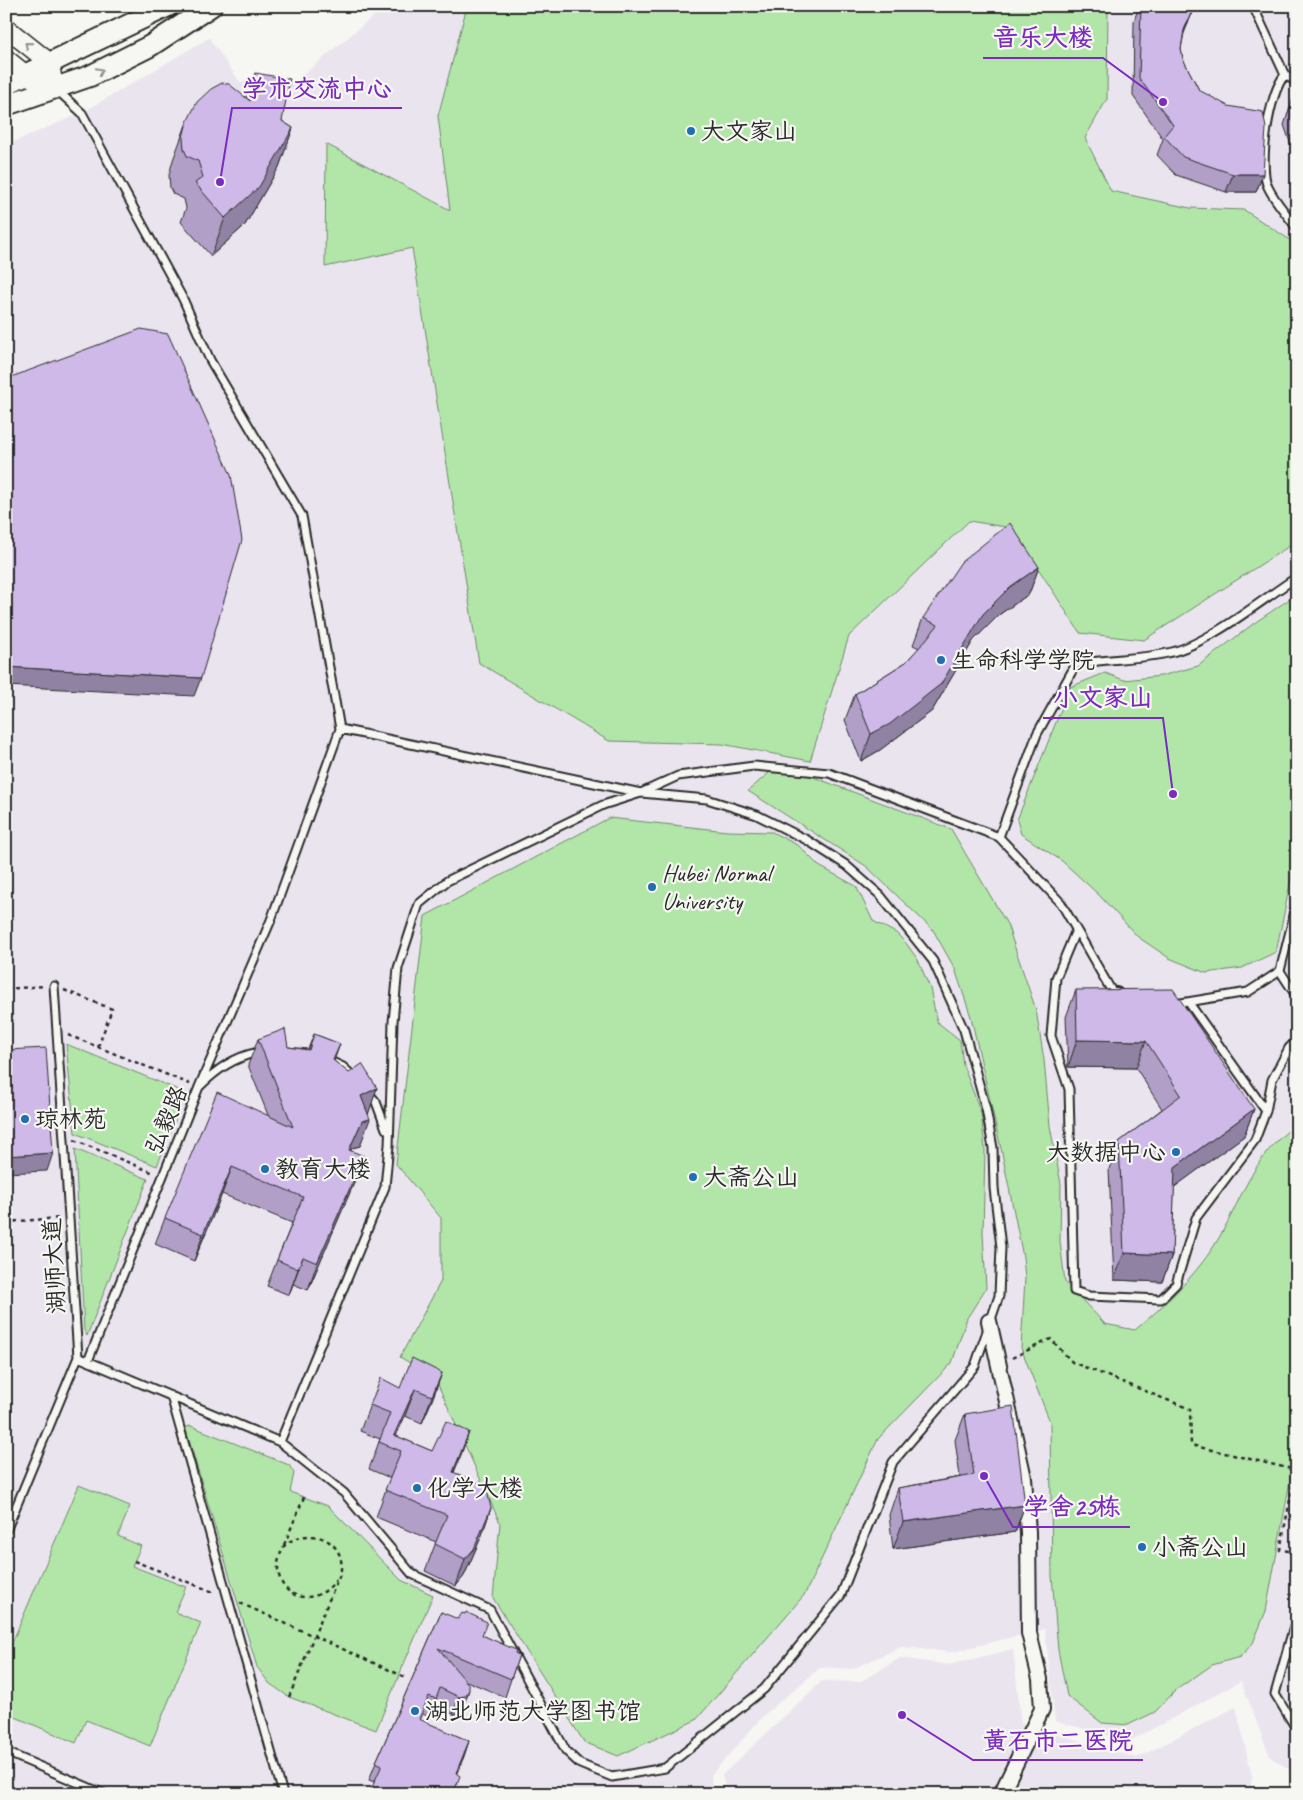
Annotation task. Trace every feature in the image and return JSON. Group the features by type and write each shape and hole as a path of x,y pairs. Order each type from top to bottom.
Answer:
{"main road":[{"path":"6,84 168,6"},
{"path":"6,105 90,76 150,46 211,6"}],"street":[{"path":"6,28 50,63 54,88"},
{"path":"6,59 26,75 54,88"},
{"path":"989,1321 1024,1478 1028,1532 1029,1633 1040,1679 1042,1709 1002,1794"}],"lane":[{"path":"1253,6 1285,75 1297,82"},
{"path":"1285,75 1278,82 1267,122 1267,186 1297,229"},
{"path":"54,88 82,113 183,299 210,360 302,516 340,730 271,920 198,1087"},
{"path":"999,838 1037,734 1076,664 1104,659 1131,659 1172,652 1195,645 1297,577"},
{"path":"78,1357 280,1442 344,1493 412,1574 490,1610 566,1751 580,1764 612,1777 665,1768 764,1689 841,1595 893,1462 974,1366 999,1296 1001,1247 994,1188 993,1148 986,1109 964,1030 932,961 880,895 846,865 807,840 757,815 707,799 641,793 340,730"},
{"path":"280,1442 385,1187 389,1147 392,1040 398,968 419,904 447,881 603,805 641,793 678,776 754,766 829,773 999,838 1061,903 1111,990 1130,995"},
{"path":"1170,1003 1179,1005 1248,992 1280,971 1297,903"},
{"path":"1076,930 1056,978 1051,1036 1069,1088 1074,1291 1089,1296 1161,1299 1176,1284 1196,1218 1255,1140 1266,1111 1272,1080 1289,1048 1297,1040"},
{"path":"1280,971 1297,997"},
{"name":"湖师大道","path":"6,1531 78,1357 59,1031 54,986"},
{"path":"1190,1003 1266,1111"},
{"name":"弘毅路","path":"88,1361 198,1087 215,1072 238,1058 269,1050"},
{"path":"320,1056 343,1067 363,1085 376,1102 385,1123 389,1147"},
{"path":"171,1396 283,1794"},
{"path":"1297,1615 1275,1694 1297,1730"},
{"path":"6,1752 104,1794"}],"path":[{"path":"6,989 54,986 112,1009 98,1047"},
{"path":"59,1031 198,1087"},
{"path":"65,1137 162,1176"},
{"path":"6,1222 70,1217"},
{"path":"998,1365 1051,1339 1072,1362 1190,1409 1191,1445 1296,1470 1280,1550 1297,1552"},
{"path":"304,1497 279,1559 277,1577 284,1588 295,1596 311,1597 324,1593 336,1580"},
{"path":"284,1546 295,1538 323,1537 334,1545 339,1554 341,1569 289,1696"},
{"path":"134,1561 227,1597 405,1677"},
{"path":"1297,1578 1292,1594 1297,1596"}],"shaded area":[{"name":"Hubei Normal University","path":"386,6 1297,6 1297,1774 1270,1757 1241,1681 1130,1741 1055,1721 1045,1629 952,1652 901,1647 852,1669 821,1667 765,1714 711,1775 712,1794 6,1794 6,145 82,113 209,38 240,82 291,85"},
{"path":"1013,1649 1021,1723 1137,1758 1236,1707 1252,1776 1250,1794 727,1794 722,1775 822,1681 860,1682 900,1658 949,1665"}],"green space":[{"path":"467,6 1108,6 1107,99 1085,138 1111,191 1190,208 1244,210 1295,243 1297,248 1297,541 1144,640 1080,633 1012,528 969,521 849,636 810,761 722,744 609,741 479,663 412,248 325,267 326,144 450,210 438,116"},
{"path":"1297,594 1297,850 1276,952 1242,968 1206,973 1169,958 1138,937 1099,895 1062,861 1021,834 1017,820 1070,687 1105,673 1124,680 1161,676 1198,666 1253,624"},
{"path":"792,769 951,829 1007,924 1036,1010 1044,1060 1050,1126 1061,1184 1060,1241 1065,1282 1105,1324 1135,1330 1178,1291 1214,1246 1257,1166 1281,1137 1297,1124 1297,1443 1266,1611 1253,1643 1240,1657 1212,1665 1176,1690 1155,1712 1128,1725 1102,1723 1067,1696 1058,1650 1052,1576 1050,1422 1021,1348 1025,1278 1023,1257 971,1017 955,969 933,930 866,866 748,791 770,772"},
{"path":"609,818 727,831 772,832 799,846 819,866 856,886 873,921 896,933 918,960 930,988 937,1022 960,1040 963,1065 981,1113 985,1150 983,1233 986,1288 967,1318 952,1363 878,1439 805,1594 696,1720 618,1756 584,1742 493,1598 500,1523 435,1378 400,1357 441,1281 441,1218 396,1164 425,916"},
{"path":"66,1044 186,1093 157,1166 75,1133"},
{"path":"75,1149 148,1179 87,1336 84,1330"},
{"path":"191,1426 289,1465 294,1473 290,1492 328,1506 401,1580 433,1595 376,1730 289,1697 269,1683 257,1667 186,1430 186,1427"},
{"path":"79,1485 130,1506 118,1536 141,1546 132,1566 186,1587 175,1612 201,1623 150,1746 86,1720 76,1743 6,1713 6,1657"}],"building":[{"path":"1141,6 1194,6 1184,30 1181,49 1183,59 1199,90 1228,106 1263,112 1266,128 1263,174 1233,174 1183,157 1164,136 1173,125 1139,78"},
{"path":"255,73 290,79 282,121 293,128 259,187 225,218 195,183 203,177 198,161 187,156 183,137 187,122 197,102 211,89 222,83 229,84 250,101"},
{"path":"1297,96 1297,107 1293,98"},
{"path":"141,329 168,334 231,475 242,540 201,678 6,667 6,379"},
{"name":"生命科学学院","path":"1010,523 1039,567 1010,587 983,614 941,684 890,724 871,734 855,694 906,662 938,625 923,618 961,562"},
{"name":"大数据中心","path":"1173,989 1254,1109 1175,1167 1172,1255 1124,1253 1119,1142 1181,1095 1146,1041 1077,1040 1076,990"},
{"name":"教育大楼","path":"285,1029 288,1047 309,1050 314,1034 340,1044 333,1060 349,1073 362,1064 377,1088 361,1096 370,1119 362,1121 349,1150 364,1156 317,1263 303,1257 298,1269 277,1260 303,1197 232,1167 203,1234 165,1218 217,1092 293,1127 258,1039"},
{"name":"琼林苑","path":"46,1048 53,1153 6,1156 6,1050"},
{"path":"412,1358 442,1373 432,1396 415,1389 394,1435 432,1451 446,1421 469,1432 453,1472 486,1486 491,1508 474,1549 465,1559 435,1544 447,1515 385,1490 401,1451 379,1442 390,1413 370,1405 381,1378 400,1388"},
{"path":"1013,1406 1025,1505 903,1522 898,1488 974,1475 965,1414"},
{"name":"湖北师范大学图书馆","path":"441,1612 458,1619 462,1613 465,1614 466,1612 487,1622 482,1635 516,1650 515,1653 519,1655 511,1679 438,1648 469,1685 469,1690 465,1696 459,1697 440,1688 436,1699 429,1696 419,1719 469,1741 456,1773 460,1776 453,1794 369,1794 382,1765 376,1762"}],"place":[{"name":"音乐大楼","path":"1163,102"},
{"name":"大文家山","path":"691,131"},
{"name":"学术交流中心","path":"220,182"},
{"name":"生命科学学院","path":"941,660"},
{"name":"小文家山","path":"1173,794"},
{"name":"Hubei Normal University","path":"652,887"},
{"name":"琼林苑","path":"25,1119"},
{"name":"大数据中心","path":"1176,1152"},
{"name":"教育大楼","path":"265,1169"},
{"name":"大斋公山","path":"693,1177"},
{"name":"学舍25栋","path":"984,1476"},
{"name":"化学大楼","path":"417,1488"},
{"name":"小斋公山","path":"1142,1547"},
{"name":"湖北师范大学图书馆","path":"415,1711"},
{"name":"黄石市二医院","path":"902,1715"}]}
